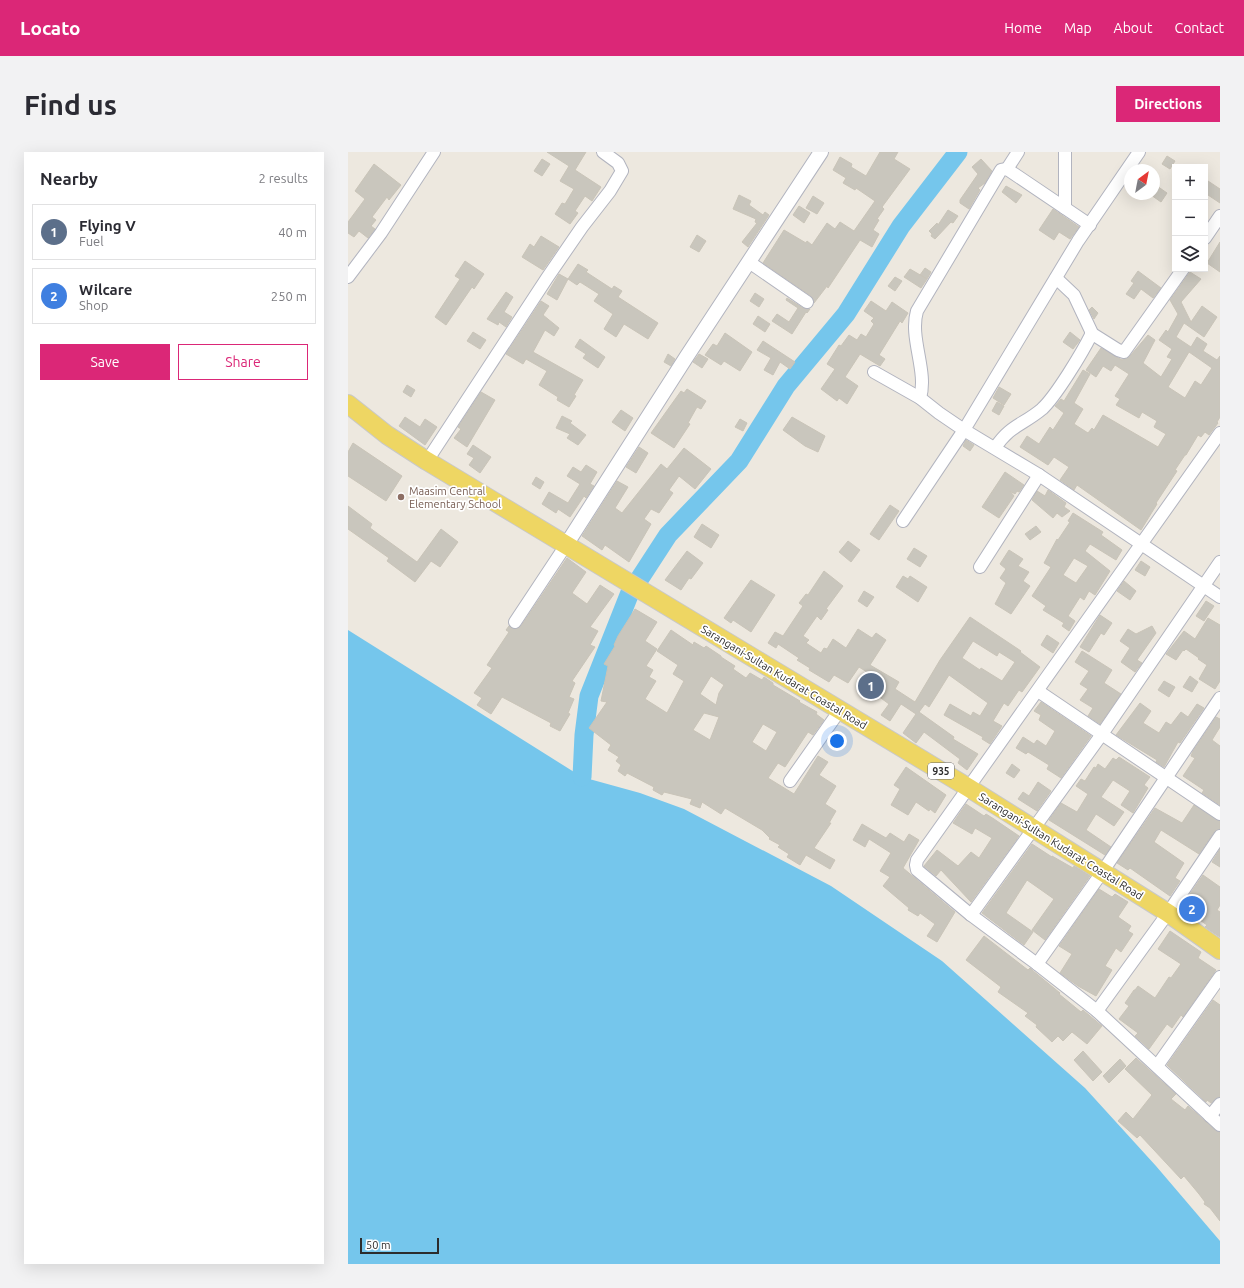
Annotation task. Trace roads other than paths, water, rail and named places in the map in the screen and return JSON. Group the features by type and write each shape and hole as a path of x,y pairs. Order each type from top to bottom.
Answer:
{"main road":[{"name":"Sarangani-Sultan Kudarat Coastal Road","path":"348,404 387,435 566,545 969,788 1103,871 1168,913 1220,950"}],"street":[{"path":"348,277 381,233 434,152"},
{"path":"427,460 551,272 616,182 622,170 618,163 603,152"},
{"path":"515,622 821,152"},
{"path":"1007,170 1018,152"},
{"path":"1065,208 1066,152"},
{"path":"903,521 964,430 1090,224 1139,152"},
{"path":"920,398 922,387 916,323 917,311 996,175 1001,170 1007,170 1090,224"},
{"path":"1206,236 1220,216"},
{"path":"749,262 806,302"},
{"path":"1056,278 1074,295 1091,332 1118,350 1124,352 1181,272"},
{"path":"995,448 1004,435 1032,417 1052,396 1089,339 1091,332"},
{"path":"874,372 920,398 964,430 1038,475 1220,597"},
{"path":"1220,433 918,860 916,867 971,915 1037,964 1097,1012 1220,1125"},
{"path":"980,567 1038,475"},
{"path":"971,915 1102,734 1205,586 1220,562"},
{"path":"1038,691 1220,814"},
{"path":"1037,964 1103,871 1220,698"},
{"path":"790,781 840,710"},
{"path":"1097,1012 1168,913 1220,836"},
{"path":"1157,1066 1220,977"},
{"path":"1210,1116 1220,1104"}],"water":[{"path":"348,630 582,777 640,793 684,809 831,886 942,961 1085,1088 1156,1166 1220,1241 1220,1264 348,1264"}],"waterway":[{"path":"582,777 584,735 589,696 629,595 668,535 739,461 786,386 846,314 901,226 958,152"}],"place":[{"name":"Maasim Central Elementary School","path":"401,497"},
{"name":"Flying V","path":"871,686"},
{"name":"Wilcare","path":"1192,909"}]}
